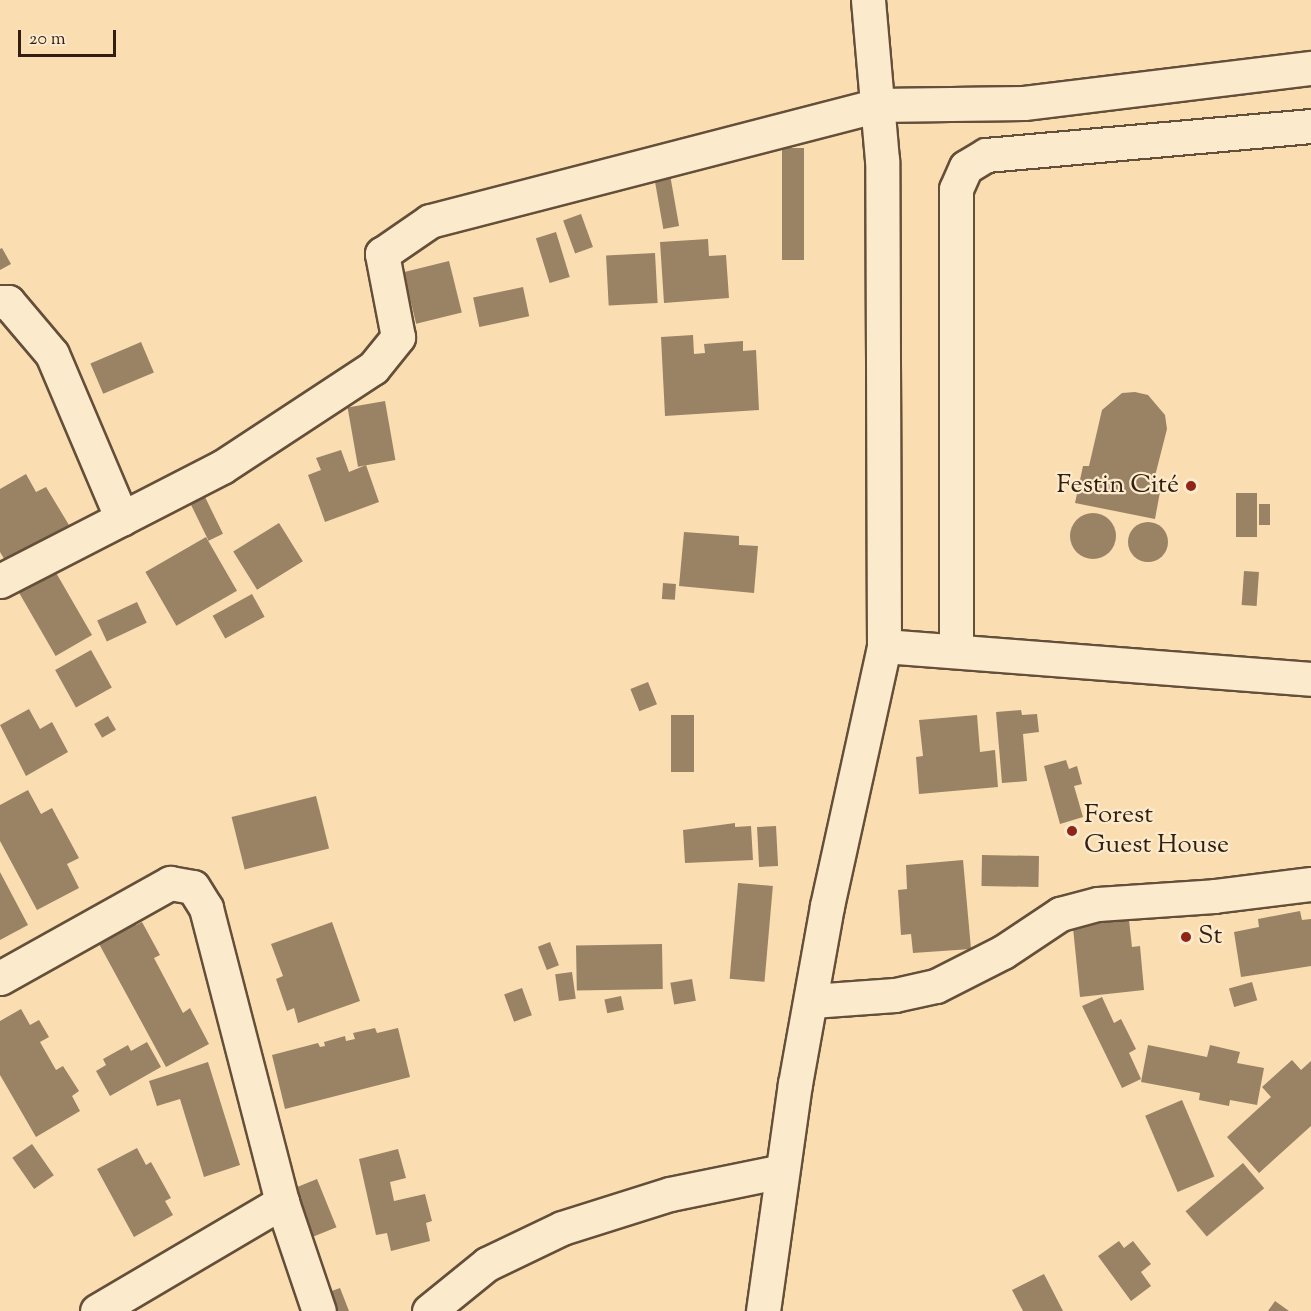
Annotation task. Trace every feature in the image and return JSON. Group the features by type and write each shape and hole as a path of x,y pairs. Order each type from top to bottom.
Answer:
{"street":[{"path":"763,1311 783,1171 827,906 884,646 882,160 868,0"},
{"path":"0,581 222,467 374,368 390,353 398,337 382,254 430,221 877,105 1024,103 1311,68"},
{"path":"956,651 956,189 966,167 986,155 1311,126"},
{"path":"0,302 8,302 52,354 122,519"},
{"path":"884,646 1311,679"},
{"path":"0,978 170,883 193,887 206,908 282,1202 319,1311"},
{"path":"812,1001 895,995 936,986 1003,952 1060,914 1098,904 1311,884"},
{"path":"429,1311 487,1264 562,1227 670,1194 783,1171"},
{"path":"97,1311 282,1202"}],"building":[{"path":"782,148 804,148 804,260 782,260"},
{"path":"669,169 679,226 663,229 653,172"},
{"path":"581,214 593,247 575,253 563,220"},
{"path":"556,232 570,277 550,283 536,238"},
{"path":"708,239 709,256 726,255 729,298 664,303 660,242"},
{"path":"2,248 11,264 0,270 0,249"},
{"path":"655,253 658,303 609,305 606,256"},
{"path":"449,261 462,312 416,324 403,272"},
{"path":"523,287 529,316 479,327 473,298"},
{"path":"693,335 694,354 705,353 704,344 743,341 743,351 756,350 759,410 665,416 661,337"},
{"path":"141,342 154,372 103,394 90,363"},
{"path":"1135,392 1148,395 1165,415 1167,429 1154,480 1162,481 1155,519 1075,503 1083,466 1089,466 1102,410 1122,393"},
{"path":"385,401 395,460 358,467 348,408"},
{"path":"341,450 349,472 366,465 379,502 325,522 308,475 321,470 316,458"},
{"path":"26,474 36,492 46,487 69,525 6,562 0,552 0,489"},
{"path":"1236,493 1257,493 1257,537 1236,537"},
{"path":"205,497 223,534 209,541 191,504"},
{"path":"1259,504 1270,504 1270,525 1259,525"},
{"path":"1093,513 1109,520 1116,536 1109,552 1093,559 1077,552 1070,536 1077,520"},
{"path":"1148,522 1162,528 1168,542 1162,556 1148,562 1134,556 1128,542 1134,528"},
{"path":"279,523 303,561 257,590 233,552"},
{"path":"684,532 739,536 739,545 758,546 754,593 679,586"},
{"path":"206,537 237,591 176,626 145,572"},
{"path":"55,571 92,635 56,656 19,592"},
{"path":"1244,571 1259,572 1257,606 1242,605"},
{"path":"663,583 676,584 675,600 662,599"},
{"path":"252,594 265,617 225,639 213,616"},
{"path":"137,602 147,623 107,641 97,621"},
{"path":"91,650 112,688 76,707 55,670"},
{"path":"648,682 657,704 639,711 630,689"},
{"path":"29,709 40,729 52,722 68,752 26,776 0,725"},
{"path":"1021,710 1022,715 1037,714 1039,732 1023,734 1027,781 1002,783 996,712"},
{"path":"671,715 694,715 694,772 671,772"},
{"path":"977,715 980,752 995,750 998,787 919,794 916,757 923,756 919,720"},
{"path":"108,716 116,730 102,738 94,724"},
{"path":"1066,760 1069,769 1077,766 1082,784 1074,786 1083,817 1060,824 1044,766"},
{"path":"28,790 41,814 52,808 79,858 67,864 79,888 37,910 0,841 0,805"},
{"path":"316,796 329,848 245,869 232,817"},
{"path":"735,823 735,827 751,826 753,860 685,863 683,830"},
{"path":"776,826 778,866 759,867 757,827"},
{"path":"982,855 1039,856 1038,887 981,886"},
{"path":"963,860 971,949 913,953 911,934 901,935 898,890 907,889 906,865"},
{"path":"0,872 28,925 0,940"},
{"path":"738,883 773,886 764,982 730,979"},
{"path":"1128,911 1132,947 1140,946 1144,990 1080,997 1072,918"},
{"path":"1300,911 1302,920 1311,919 1311,966 1241,977 1234,932 1259,927 1258,919"},
{"path":"134,922 136,925 142,922 160,955 154,958 183,1013 190,1008 209,1044 166,1067 98,942"},
{"path":"332,922 360,1001 298,1023 294,1008 287,1011 276,979 283,976 271,944"},
{"path":"550,942 559,965 547,970 538,947"},
{"path":"662,944 663,989 577,990 576,946"},
{"path":"572,972 576,999 559,1001 555,974"},
{"path":"692,979 696,1001 674,1004 670,983"},
{"path":"1252,982 1257,1000 1234,1007 1229,989"},
{"path":"522,988 532,1015 514,1022 504,994"},
{"path":"621,996 624,1010 607,1013 604,1000"},
{"path":"1102,997 1114,1023 1121,1019 1136,1049 1129,1053 1141,1079 1122,1088 1082,1006"},
{"path":"21,1009 30,1025 39,1020 49,1037 40,1042 56,1070 63,1066 79,1091 72,1096 80,1111 36,1137 0,1075 0,1021"},
{"path":"375,1028 377,1033 398,1028 410,1077 285,1109 272,1055 318,1043 320,1047 325,1046 324,1042 345,1036 346,1041 355,1039 353,1033"},
{"path":"147,1042 161,1067 110,1096 96,1071 106,1065 103,1059 128,1045 131,1051"},
{"path":"1148,1045 1207,1057 1210,1045 1240,1052 1237,1063 1264,1068 1257,1105 1230,1100 1229,1106 1199,1100 1200,1093 1141,1082"},
{"path":"1292,1060 1301,1070 1311,1061 1311,1126 1259,1173 1227,1137 1271,1097 1262,1087"},
{"path":"208,1062 240,1165 204,1177 180,1099 157,1106 149,1081"},
{"path":"1182,1100 1214,1176 1178,1192 1145,1116"},
{"path":"32,1144 54,1175 34,1189 12,1158"},
{"path":"137,1148 146,1165 151,1162 171,1198 165,1201 173,1215 134,1237 97,1169"},
{"path":"398,1149 406,1178 390,1182 394,1201 425,1194 432,1221 426,1223 430,1241 391,1251 387,1233 376,1235 359,1159"},
{"path":"1243,1163 1264,1188 1207,1236 1186,1211"},
{"path":"317,1179 336,1227 312,1237 293,1189"},
{"path":"1119,1241 1124,1248 1133,1241 1151,1264 1141,1272 1151,1286 1131,1301 1098,1256"},
{"path":"1044,1274 1063,1311 1023,1311 1012,1290"},
{"path":"340,1288 349,1311 335,1311 329,1292"},
{"path":"1275,1301 1289,1311 1268,1311"}],"place":[{"name":"Festin Cité","path":"1191,486"},
{"name":"Forest Guest House","path":"1072,831"},
{"name":"St","path":"1186,937"}]}
